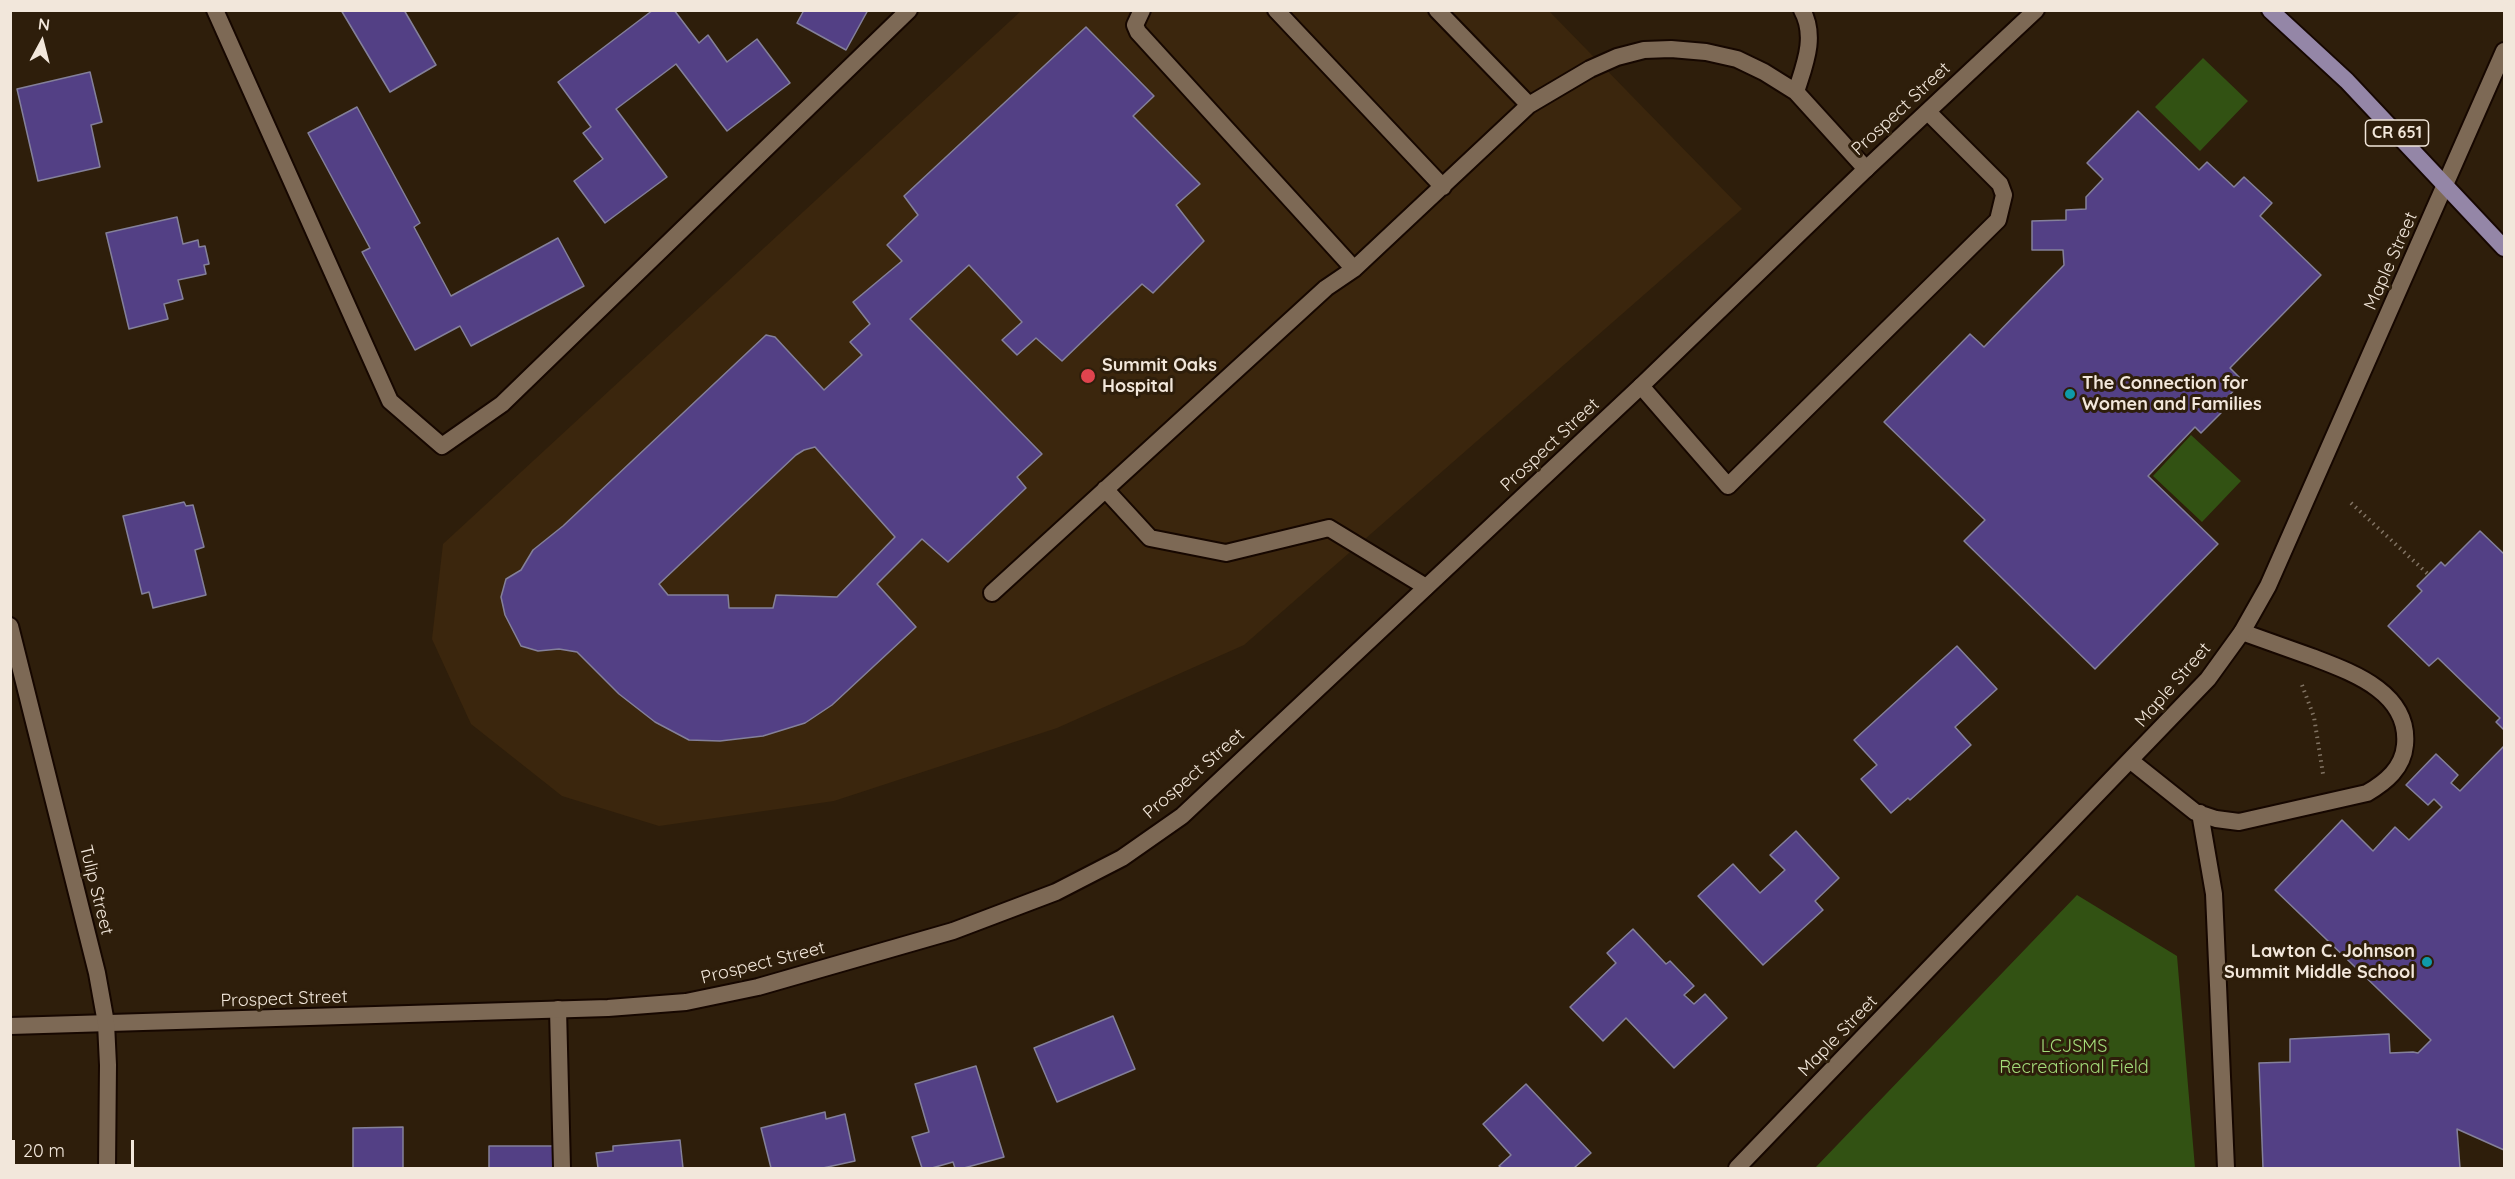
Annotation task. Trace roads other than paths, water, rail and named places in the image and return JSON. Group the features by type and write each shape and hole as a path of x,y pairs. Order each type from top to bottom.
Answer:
{"main road":[{"name":"CR 651","path":"2270,10 2347,81 2505,248"}],"street":[{"path":"216,10 390,402 442,446 502,404 909,10"},
{"path":"1142,10 1135,25 1138,33 1354,269"},
{"path":"1276,10 1443,187"},
{"path":"1437,10 1529,105"},
{"path":"1796,92 1808,53 1809,26 1802,10"},
{"name":"Prospect Street","path":"10,1026 558,1009 686,1002 758,987 946,933 1056,892 1122,858 1182,816 1641,386 2036,10"},
{"path":"992,593 1326,288 1354,269 1529,105 1590,69 1617,57 1644,50 1671,49 1706,52 1737,59 1764,72 1796,92 1866,170"},
{"name":"Maple Street","path":"1737,1168 2131,761 2208,679 2242,632 2268,586 2505,51"},
{"path":"1641,386 1728,486 1998,220 2004,195 2000,184 1928,112"},
{"path":"1105,489 1150,538 1226,553 1329,528 1426,587"},
{"name":"Tulip Street","path":"10,626 97,973 106,1023 108,1065 106,1168"},
{"path":"2131,761 2200,813 2216,819 2239,822 2367,793 2393,773 2404,756 2405,737 2403,722 2396,707 2368,682 2345,670 2242,632"},
{"path":"2200,813 2214,894 2226,1168"},
{"path":"558,1009 562,1168"}],"place":[{"name":"Summit Oaks Hospital","path":"1088,376"},
{"name":"The Connection for Women and Families","path":"2070,394"},
{"name":"Lawton C. Johnson Summit Middle School","path":"2427,962"}],"park label":[{"name":"LCJSMS Recreational Field","path":"2074,1057"}]}
